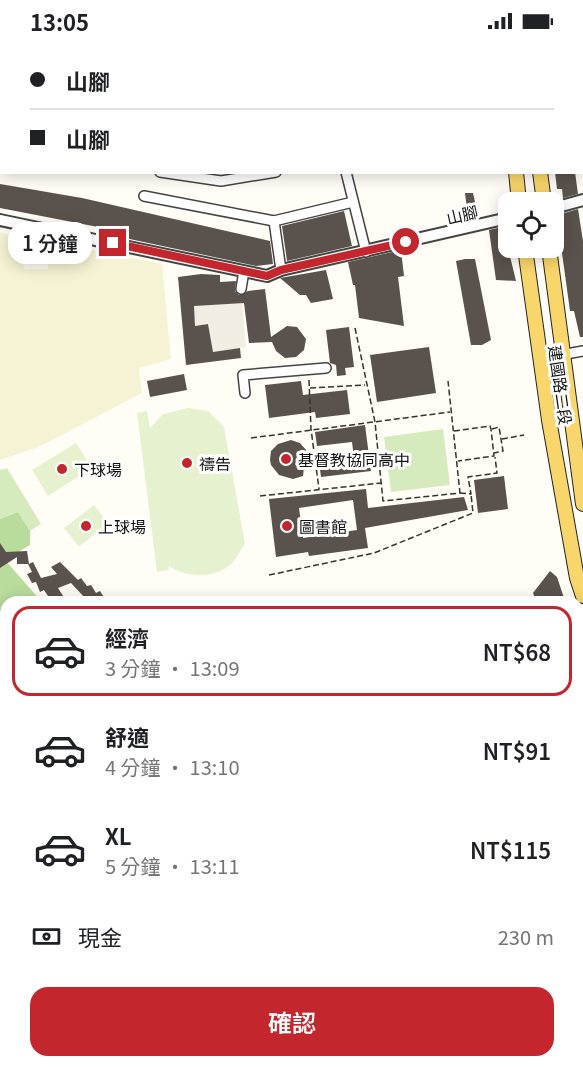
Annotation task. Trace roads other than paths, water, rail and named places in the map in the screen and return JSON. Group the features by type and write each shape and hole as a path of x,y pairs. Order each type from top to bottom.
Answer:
{"main road":[{"path":"516,174 518,192"},
{"path":"540,174 543,192"},
{"name":"建國路二段","path":"526,258 549,420 577,578 583,596"},
{"name":"建國路二段","path":"550,258 561,355 583,504"},
{"path":"549,420 571,415"}],"street":[{"path":"174,174 221,181 264,174"},
{"path":"347,174 366,252"},
{"path":"144,196 274,221 354,202"},
{"path":"564,205 583,200"},
{"name":"山腳","path":"0,220 267,276 281,270 498,220"},
{"path":"274,221 281,270"},
{"path":"241,289 244,271"},
{"path":"561,355 583,351"},
{"path":"245,393 243,375 326,368"}],"place":[{"name":"基督教協同高中","path":"286,459"},
{"name":"禱告","path":"187,463"},
{"name":"下球場","path":"62,469"},
{"name":"上球場","path":"86,526"},
{"name":"圖書館","path":"287,526"}]}
